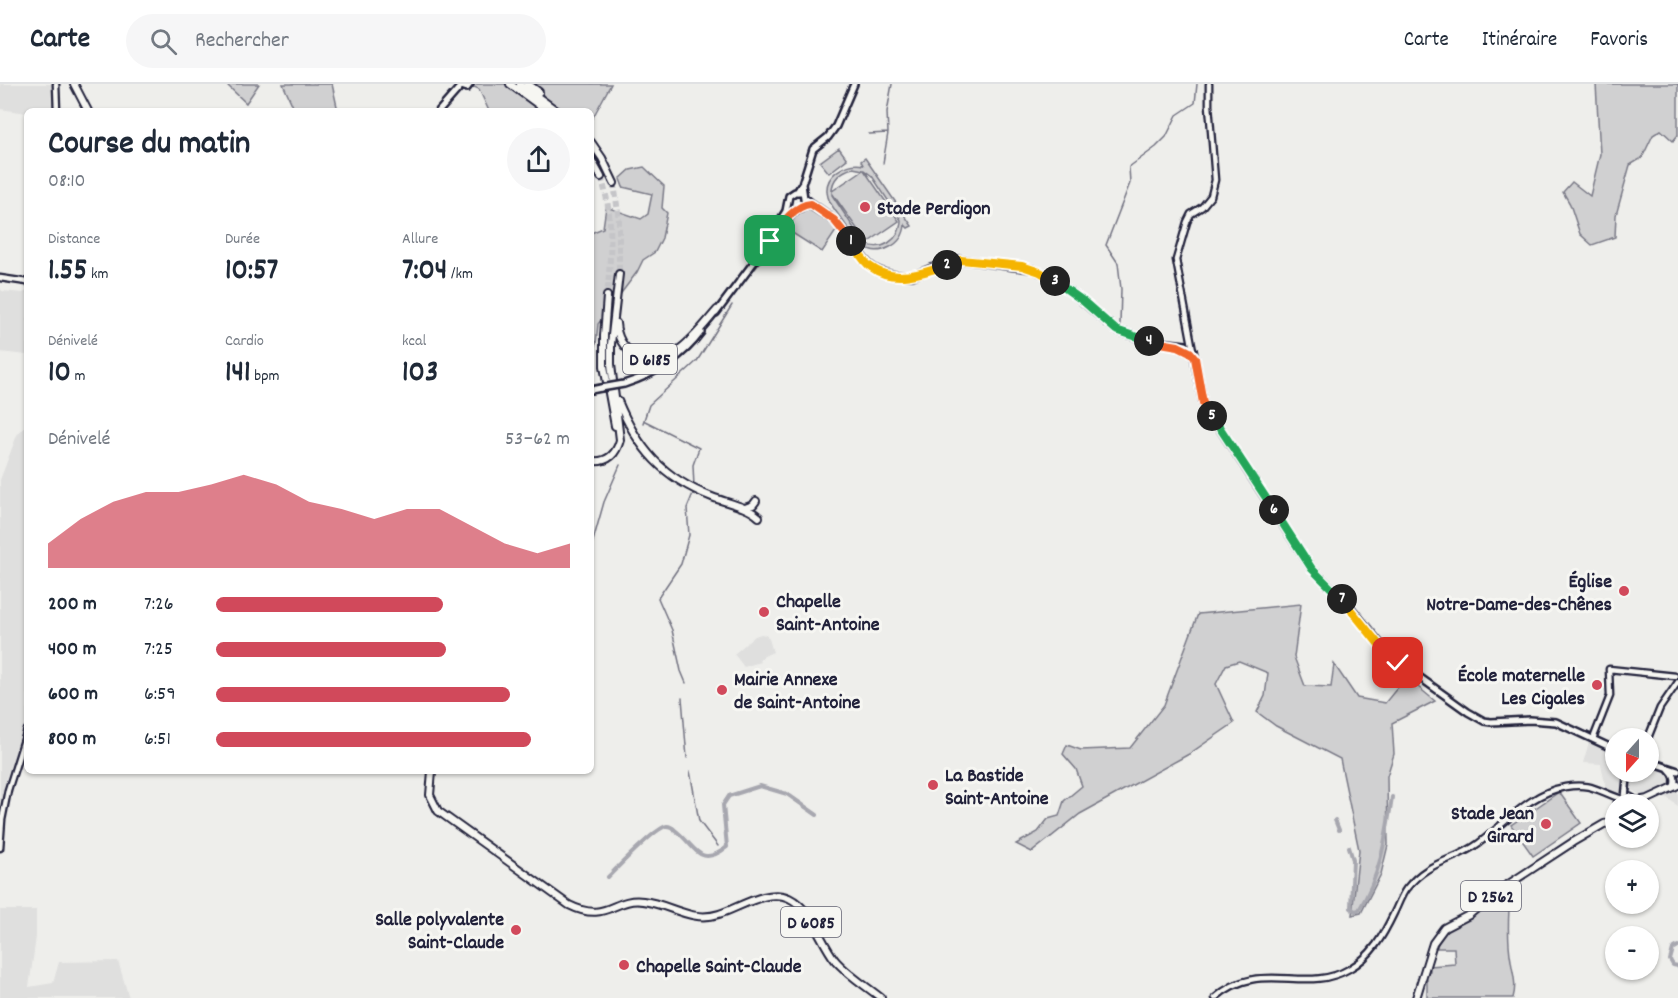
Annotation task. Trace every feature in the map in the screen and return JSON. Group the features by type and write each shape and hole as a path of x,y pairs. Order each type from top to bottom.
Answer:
{"main road":[{"path":"74,84 86,108"},
{"path":"442,108 461,85 467,88 470,84"},
{"path":"510,84 543,108"},
{"path":"520,84 553,108"},
{"path":"528,84 559,108"},
{"path":"594,388 624,384 653,372 681,354 697,338 804,199 802,184 813,149 828,137 836,126 854,84"},
{"path":"594,146 614,183"},
{"path":"594,164 601,177"},
{"path":"765,247 788,204 789,196 804,199 839,225 872,268 900,276 912,276 955,259 1022,266 1040,272 1083,301 1116,330 1148,341 1190,347 1195,358 1203,403 1300,552 1320,578 1347,603 1390,657 1432,684 1468,712 1488,722 1530,720 1556,722 1605,745"},
{"path":"788,204 796,210"},
{"name":"D 6185","path":"594,461 599,462 608,459 615,453 619,444 611,344 619,274"},
{"name":"D 6185","path":"617,291 618,336 627,349 645,358 660,359 674,353 694,336 717,310"},
{"path":"594,459 609,454 615,447 616,440 604,366 607,296"},
{"name":"D 6185","path":"614,393 630,429 650,457 668,473 695,490 743,508 759,517"},
{"path":"743,508 753,505 756,501"},
{"path":"1659,765 1676,772 1677,787"},
{"name":"D 6085","path":"433,774 430,786 431,801 438,812 569,905 596,913 637,900 655,903 693,916 710,916 764,897 785,897 804,910 839,964 881,998"},
{"name":"D 6085","path":"434,774 434,800 447,818"},
{"path":"1623,794 1628,782"},
{"path":"1627,787 1632,794"},
{"path":"1659,794 1677,787"},
{"path":"1659,797 1677,787"},
{"name":"D 2562","path":"1416,998 1433,943 1441,931 1469,915 1495,893 1604,824"}],"street":[{"path":"56,84 57,108"},
{"path":"1190,347 1193,342 1176,260 1186,222 1191,214 1202,207 1211,196 1215,180 1209,84"},
{"path":"0,278 24,282"},
{"path":"1190,333 1190,347"},
{"path":"1593,739 1610,696 1609,669 1677,678 1652,728"},
{"path":"0,848 2,820 8,790 24,739"},
{"path":"1215,998 1231,986 1257,978 1314,979 1335,976 1348,970 1375,948 1404,892 1428,867 1477,844 1498,829 1523,806 1551,790 1588,786 1609,794"}],"shaded area":[{"path":"0,84 54,84 55,108 24,108 24,113 0,109"},
{"path":"226,84 259,84 246,103"},
{"path":"283,84 332,84 337,108 294,108"},
{"path":"467,84 611,84 594,115 594,108 488,108 479,89"},
{"path":"1596,84 1678,84 1678,135 1673,141 1661,130 1653,135 1642,158 1630,165 1616,215 1615,237 1592,245 1580,234 1570,204 1563,192 1572,182 1590,196 1600,154"},
{"path":"839,148 847,159 829,173 820,162"},
{"name":"Stade Perdigon","path":"865,158 912,226 908,228 905,225 898,241 882,250 867,249 856,240 828,197 828,183 836,172 849,165 863,165 861,161","holes":["853,168 863,170 832,191 838,176","864,170 872,176 901,220 897,234 882,246 870,245 863,242 832,195 832,193 867,243 899,221"]},
{"path":"644,167 664,186 662,208 667,213 662,238 655,252 643,260 637,272 598,324 594,347 594,232 603,228 606,207 641,219 648,214 652,194 623,187 620,179 630,170"},
{"path":"808,209 838,228 822,252 786,229 798,214"},
{"path":"0,288 2,291 24,292 24,355 0,352"},
{"path":"24,427 24,728 6,778 0,818 0,480 17,435"},
{"path":"1301,604 1294,657 1305,686 1331,687 1334,664 1357,698 1385,703 1406,677 1435,701 1392,723 1394,754 1387,776 1388,845 1381,874 1361,913 1352,915 1359,850 1340,759 1276,726 1257,712 1265,696 1268,673 1239,661 1226,665 1216,684 1234,723 1189,754 1080,814 1032,852 1016,844 1038,832 1048,819 1059,816 1064,801 1082,786 1076,769 1063,754 1067,745 1081,750 1130,748 1164,705 1198,614"},
{"path":"766,635 769,639 773,652 764,656 759,660 760,662 744,667 734,654 755,636"},
{"path":"1589,742 1605,749 1605,782 1659,782 1659,769 1678,774 1678,806 1666,797 1659,797 1659,794 1638,794 1633,791 1620,794 1606,788 1601,764 1583,763"},
{"name":"Stade Jean Girard","path":"1559,792 1581,823 1533,856 1511,825"},
{"path":"1505,905 1509,909 1510,955 1515,984 1513,998 1427,998 1427,972 1430,971 1430,966 1455,964 1454,948 1437,948 1445,932 1464,919 1486,909"},
{"path":"0,910 36,910 36,937 29,987 53,983 59,962 118,961 129,998 0,998"}],"waterway":[{"path":"869,134 888,133 887,112 892,84"},
{"path":"1120,324 1121,289 1118,263 1106,245 1130,183 1129,167 1156,147 1166,137 1177,115 1195,103 1197,84"},
{"path":"883,163 888,133"},
{"path":"755,269 787,226"},
{"path":"643,423 649,405 697,361 732,305"},
{"path":"645,421 699,448 693,465 694,487"},
{"path":"594,537 604,502 620,465"},
{"path":"686,683 672,630 658,598 681,564 689,535 687,508 694,491"},
{"path":"682,698 687,758"},
{"path":"690,771 699,821 718,846"},
{"path":"608,877 646,840 667,826 682,836 698,853 704,856 718,853 727,847 723,805 729,796 760,786 787,794 817,815"},
{"path":"1349,847 1353,860 1351,908 1355,911 1359,910 1378,869 1392,797"},
{"path":"1335,820 1339,830"},
{"path":"1678,946 1673,949 1670,960 1673,965 1678,966"}],"tunnel":[{"path":"601,177 610,221 607,296"},
{"path":"614,183 619,220 619,274"}],"place":[{"name":"Stade Perdigon","path":"865,207"},
{"name":"Église Notre-Dame-des-Chênes","path":"1624,591"},
{"name":"Chapelle Saint-Antoine","path":"764,612"},
{"name":"École maternelle Les Cigales","path":"1597,685"},
{"name":"Mairie Annexe de Saint-Antoine","path":"722,690"},
{"name":"La Bastide Saint-Antoine","path":"933,785"},
{"name":"Stade Jean Girard","path":"1546,824"},
{"name":"Salle polyvalente Saint-Claude","path":"516,930"},
{"name":"Chapelle Saint-Claude","path":"624,965"}],"route":[{"path":"770,241 790,214 811,204 839,225 864,261 872,268 900,276 917,276 961,260 1022,266 1048,276 1083,301 1116,330 1150,342 1187,349 1195,358 1203,403 1300,552 1316,574 1347,603 1381,647 1398,663"}]}
